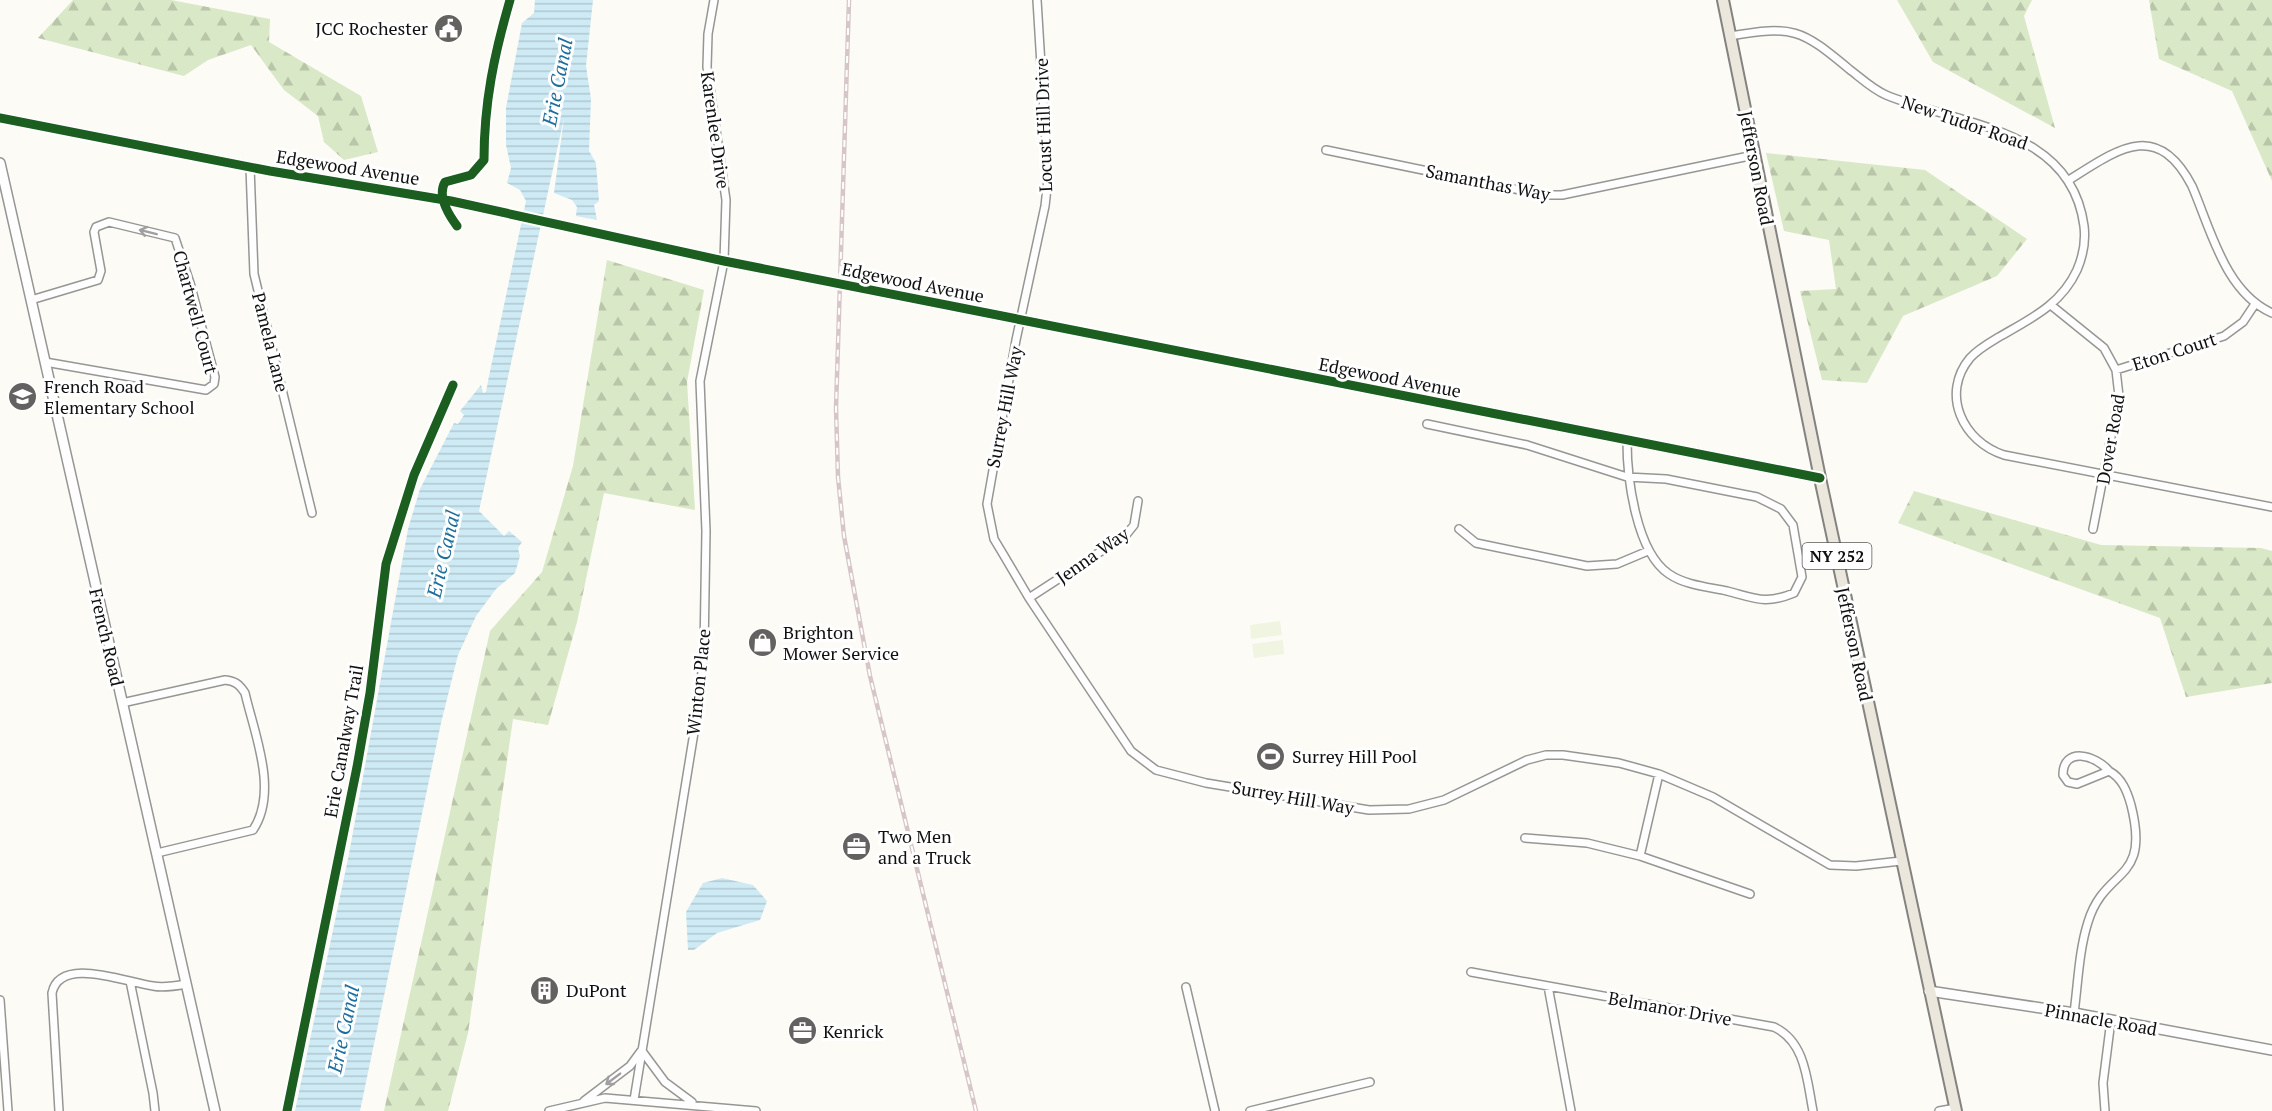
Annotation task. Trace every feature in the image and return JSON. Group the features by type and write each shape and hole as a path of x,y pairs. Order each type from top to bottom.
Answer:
{"main road":[{"name":"Jefferson Road","path":"1723,0 1820,478 1956,1109"}],"street":[{"name":"Karenlee Drive","path":"714,0 708,33 707,67 726,200 724,261"},
{"name":"Locust Hill Drive","path":"1021,320 1045,206 1048,180 1037,0"},
{"name":"New Tudor Road","path":"1730,36 1778,30 1804,34 1876,89 2026,142 2049,157 2069,180 2080,206 2084,225 2084,249 2074,276 2052,306"},
{"name":"Edgewood Avenue","path":"0,118 250,167 491,210 724,261 1820,478"},
{"path":"2069,180 2108,156 2126,148 2150,146 2169,153 2192,186 2235,280 2255,304 2272,313"},
{"name":"Samanthas Way","path":"1326,150 1544,195 1569,194 1754,155"},
{"name":"French Road","path":"0,163 214,1111"},
{"name":"Pamela Lane","path":"250,167 254,274 312,513"},
{"name":"Chartwell Court","path":"31,300 98,280 101,272 94,232 100,224 109,222 176,238 215,377 214,384 206,390 45,362"},
{"name":"Winton Place","path":"634,1100 699,702 704,650 706,531 700,381 724,261"},
{"name":"Eton Court","path":"2116,370 2224,336 2242,322 2255,304"},
{"path":"2052,306 1980,348 1964,367 1957,390 1957,402 1964,425 1980,445 2004,455 2272,507"},
{"name":"Dover Road","path":"2052,306 2104,348 2116,370 2119,396 2093,529"},
{"name":"Surrey Hill Way","path":"1021,320 987,504 994,539 1029,598 1117,733 1131,751 1156,770 1206,783 1369,810 1409,809 1444,800 1507,768 1546,755 1619,763 1659,774 1713,797 1830,865 1856,866 1901,861"},
{"path":"1427,424 1527,444 1627,477 1666,478 1757,496 1786,514 1793,525 1799,552 1801,582 1794,593 1772,601 1682,580 1659,566 1648,551 1627,477 1627,441"},
{"name":"Jenna Way","path":"1029,598 1126,535 1134,525 1138,501"},
{"path":"1459,529 1476,543 1587,566 1617,564 1648,551"},
{"path":"122,703 225,680 240,685 245,693 263,774 264,794 258,823 253,830 157,853"},
{"path":"2074,1013 2085,933 2091,912 2101,896 2127,869 2136,846 2129,797 2121,780 2097,760 2079,756 2066,762 2062,775 2068,782 2077,784 2109,771"},
{"path":"1640,856 1659,774"},
{"path":"1525,838 1587,843 1640,856 1750,894"},
{"path":"59,1111 52,1006 54,984 66,974 79,972 162,987 186,984"},
{"name":"Belmanor Drive","path":"1471,972 1767,1025 1780,1030 1790,1038 1802,1056 1813,1111"},
{"path":"130,981 153,1093 154,1111"},
{"path":"1548,986 1571,1111"},
{"path":"1186,987 1215,1111"},
{"name":"Pinnacle Road","path":"1929,992 2074,1013 2272,1050"},
{"path":"0,1000 8,1111"},
{"path":"2104,1111 2103,1083 2111,1020"},
{"path":"580,1104 630,1066 642,1051 665,1082 695,1104"},
{"path":"1250,1111 1370,1082"},
{"path":"549,1111 605,1098 756,1111"},
{"path":"1939,1111 1956,1109"}],"green space":[{"path":"73,0 171,0 270,19 269,42 361,96 378,152 344,160 324,142 318,116 284,90 251,45 208,60 184,76 38,38"},
{"path":"1897,0 2032,0 2024,16 2055,128 1933,62"},
{"path":"2149,0 2272,0 2272,181 2232,91 2159,59"},
{"path":"1766,153 1925,170 2027,239 1997,276 1903,316 1867,383 1822,380 1800,291 1836,289 1829,240 1784,231"},
{"path":"607,260 704,290 687,382 695,510 604,493 577,622 548,725 513,719 468,1033 448,1111 384,1111 490,631 542,572 573,466"},
{"path":"1914,491 2101,545 2261,548 2272,551 2272,683 2186,697 2160,618 1898,523"},
{"path":"1280,621 1282,635 1251,639 1250,625"},
{"path":"1283,640 1284,654 1254,658 1252,644"}],"water":[{"name":"Erie Canal","path":"535,0 593,0 586,66 591,99 589,151 596,163 599,201 594,205 597,220 576,216 577,207 572,200 554,193 564,118 479,511 504,536 509,531 522,542 518,548 520,556 515,573 496,589 476,616 458,655 441,723 360,1111 295,1111 349,854 408,529 420,489 454,423 458,424 464,415 460,411 481,385 483,393 486,392 526,201 520,190 507,183 511,168 506,145 506,108 522,23 534,13"},
{"name":"Surrey Hill Pool","path":"1267,747 1280,749 1282,760 1268,765 1261,762 1260,752"},
{"path":"722,878 753,885 767,901 760,920 717,933 694,950 688,950 686,912 703,883"}],"railway":[{"path":"849,0 836,408 838,477 844,536 870,676 976,1111"}],"cycle path":[{"path":"457,226 445,205 443,187 445,182 471,175 484,160 484,139 491,79 510,0"},
{"path":"0,118 270,171 451,201 724,261 1820,478"},
{"name":"Erie Canalway Trail","path":"287,1111 357,767 370,693 386,564 414,475 453,385"}],"place":[{"name":"JCC Rochester","path":"449,28"},
{"name":"French Road Elementary School","path":"23,396"},
{"name":"Brighton Mower Service","path":"762,642"},
{"name":"Surrey Hill Pool","path":"1271,756"},
{"name":"Two Men and a Truck","path":"857,846"},
{"name":"DuPont","path":"545,990"},
{"name":"Kenrick","path":"802,1031"}]}
